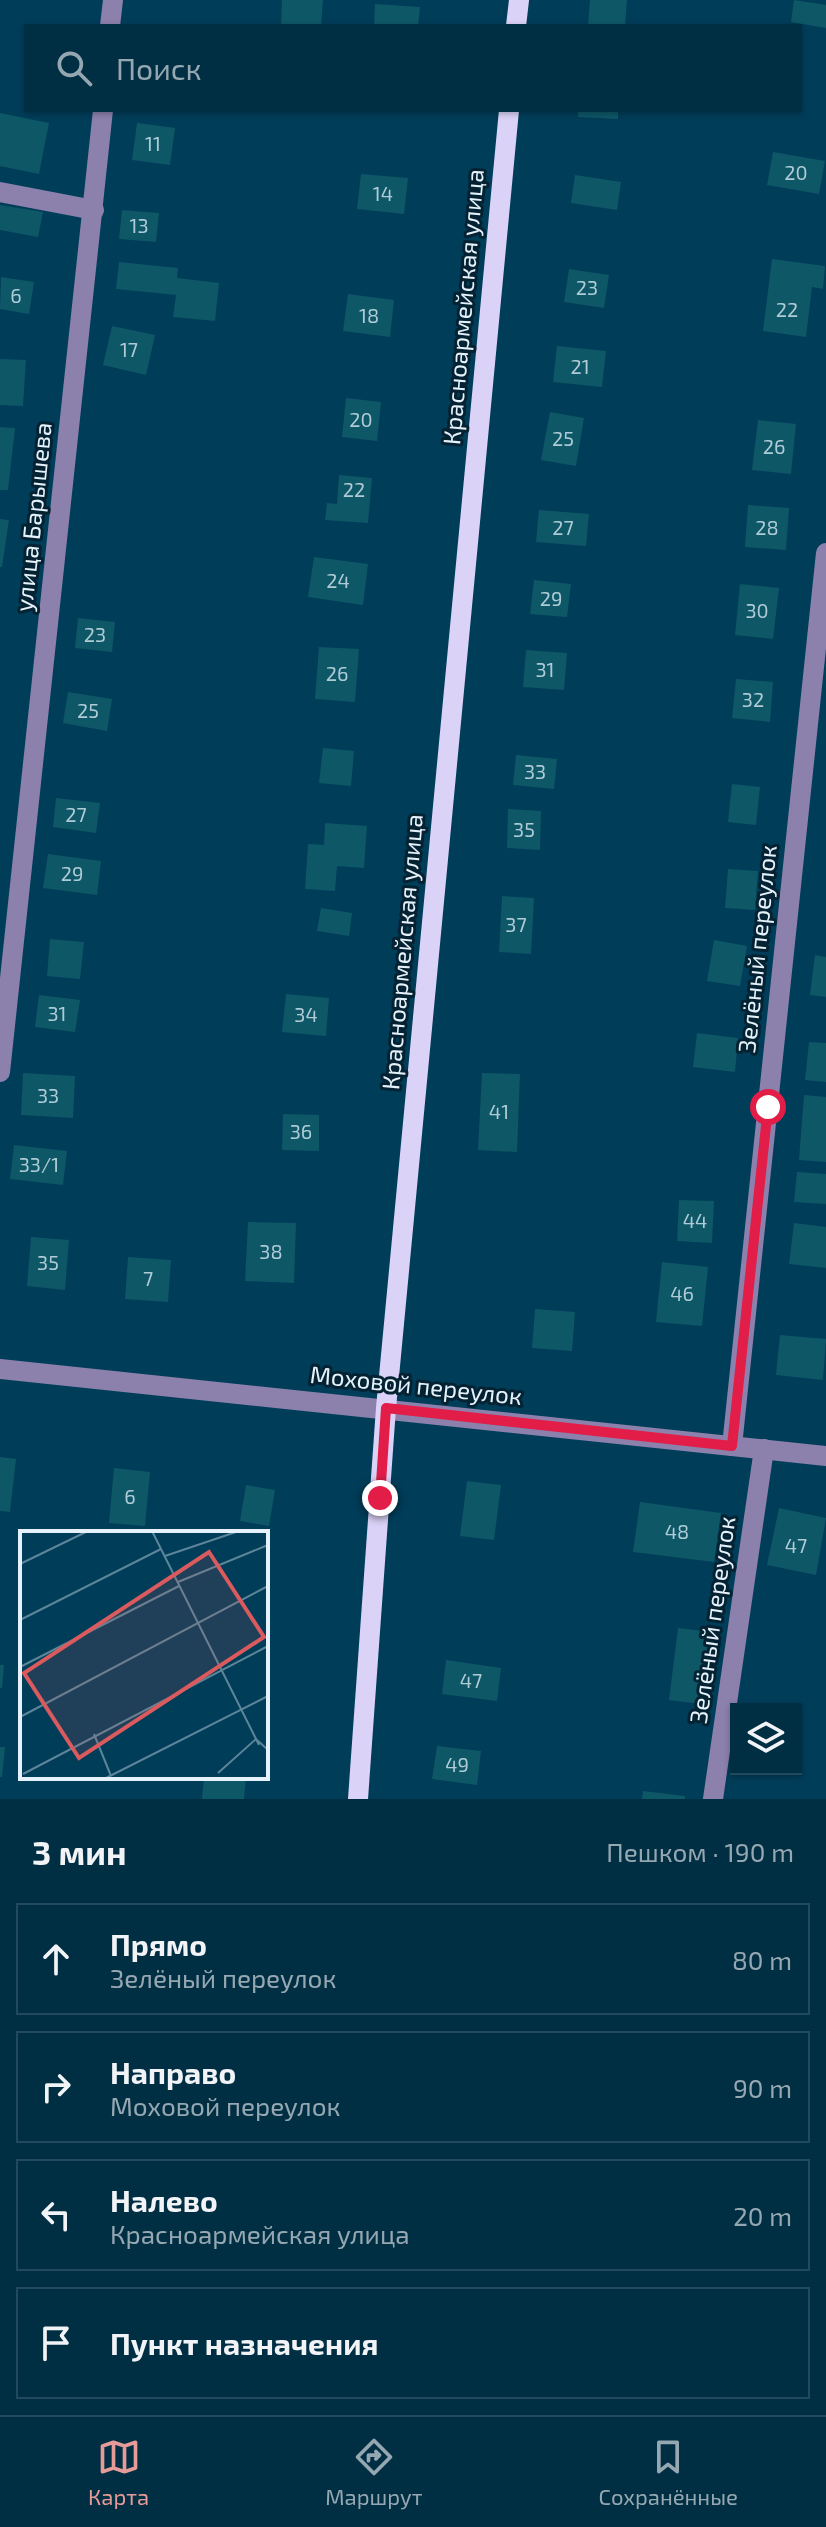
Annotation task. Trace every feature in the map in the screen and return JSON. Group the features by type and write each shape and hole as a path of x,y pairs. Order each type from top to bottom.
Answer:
{"main road":[{"path":"516,24 519,0"},
{"name":"Красноармейская улица","path":"358,1799 386,1408 509,112"}],"street":[{"path":"110,24 113,0"},
{"name":"улица Барышева","path":"0,1072 103,112"},
{"path":"0,192 94,210"},
{"name":"Зелёный переулок","path":"732,1446 826,553"},
{"name":"Моховой переулок","path":"0,1369 826,1456"},
{"name":"Зелёный переулок","path":"713,1799 764,1449"}],"building":[{"path":"282,0 323,0 321,24 281,24"},
{"path":"590,0 627,0 625,24 588,24"},
{"path":"794,0 826,5 826,28 791,22"},
{"path":"375,4 420,7 418,24 374,24"},
{"path":"578,112 618,112 618,119 578,117"},
{"path":"0,113 49,123 39,174 0,166"},
{"path":"137,123 175,128 170,165 132,160"},
{"path":"773,152 825,161 819,194 767,185"},
{"path":"361,174 408,178 404,214 357,209"},
{"path":"575,175 621,182 617,210 571,203"},
{"path":"0,205 43,212 38,237 0,230"},
{"path":"122,210 159,213 156,242 119,239"},
{"path":"772,259 825,266 823,289 812,287 806,337 763,331"},
{"path":"119,262 178,268 177,278 219,283 215,321 173,317 176,295 116,289"},
{"path":"569,269 609,275 604,308 564,302"},
{"path":"1,277 34,282 29,314 0,309"},
{"path":"348,294 394,300 390,337 343,331"},
{"path":"112,326 155,335 146,375 103,365"},
{"path":"557,346 606,351 602,387 553,382"},
{"path":"0,359 26,360 23,406 0,405"},
{"path":"346,398 381,402 377,441 342,437"},
{"path":"550,412 584,418 576,466 541,460"},
{"path":"758,420 796,424 791,474 752,470"},
{"path":"0,427 15,428 8,490 0,490"},
{"path":"339,475 372,478 368,523 325,520 327,503 337,504"},
{"path":"748,505 789,508 786,550 745,547"},
{"path":"539,510 589,514 586,546 536,542"},
{"path":"0,519 9,520 2,567 0,567"},
{"path":"314,557 368,564 363,605 308,597"},
{"path":"534,580 571,584 567,617 530,614"},
{"path":"740,584 779,588 773,639 735,635"},
{"path":"78,618 115,622 112,652 75,648"},
{"path":"319,647 359,649 355,702 315,699"},
{"path":"526,650 567,653 564,690 523,687"},
{"path":"736,679 773,682 770,722 732,718"},
{"path":"68,692 112,699 107,731 63,723"},
{"path":"323,748 354,751 351,786 319,783"},
{"path":"516,755 557,759 554,789 513,785"},
{"path":"732,784 760,787 756,825 728,822"},
{"path":"56,798 100,803 96,833 53,827"},
{"path":"508,809 541,811 540,850 507,848"},
{"path":"325,823 367,826 364,868 337,866 335,891 305,889 308,844 324,845"},
{"path":"48,854 101,861 97,895 43,888"},
{"path":"728,869 758,871 755,910 725,908"},
{"path":"502,896 534,898 531,954 499,952"},
{"path":"321,908 352,913 349,936 317,931"},
{"path":"50,939 84,942 80,979 47,976"},
{"path":"714,940 747,946 740,986 707,981"},
{"path":"815,955 826,957 826,997 810,995"},
{"path":"286,994 329,998 326,1036 282,1032"},
{"path":"39,995 80,1000 75,1032 35,1027"},
{"path":"697,1033 738,1038 735,1072 693,1067"},
{"path":"809,1042 826,1043 826,1082 805,1080"},
{"path":"23,1073 75,1076 73,1118 21,1115"},
{"path":"482,1073 520,1074 517,1152 478,1150"},
{"path":"804,1095 826,1097 826,1162 799,1160"},
{"path":"283,1114 319,1115 319,1151 282,1150"},
{"path":"14,1145 67,1151 63,1185 10,1179"},
{"path":"797,1172 826,1174 826,1204 794,1202"},
{"path":"679,1200 714,1201 712,1243 677,1241"},
{"path":"248,1222 296,1223 294,1283 245,1281"},
{"path":"794,1223 826,1227 826,1268 789,1264"},
{"path":"31,1237 69,1240 65,1290 27,1286"},
{"path":"128,1257 171,1260 168,1302 125,1299"},
{"path":"662,1262 708,1267 702,1326 656,1322"},
{"path":"535,1309 575,1312 572,1351 532,1348"},
{"path":"780,1335 826,1339 823,1380 776,1375"},
{"path":"0,1457 16,1459 10,1512 0,1511"},
{"path":"114,1468 150,1472 145,1526 109,1523"},
{"path":"467,1481 501,1485 494,1540 460,1536"},
{"path":"246,1485 275,1490 269,1526 240,1521"},
{"path":"640,1502 721,1513 714,1562 633,1552"},
{"path":"779,1508 826,1518 816,1575 767,1565"},
{"path":"678,1628 711,1632 701,1704 669,1700"},
{"path":"446,1660 501,1668 497,1701 442,1694"},
{"path":"0,1665 4,1665 2,1688 0,1688"},
{"path":"437,1746 481,1751 477,1785 432,1779"},
{"path":"0,1747 5,1747 2,1777 0,1777"},
{"path":"204,1779 246,1779 244,1799 202,1799"},
{"path":"643,1791 685,1796 685,1799 642,1799"}],"route":[{"path":"380,1498 386,1408 732,1446 768,1107"}]}
